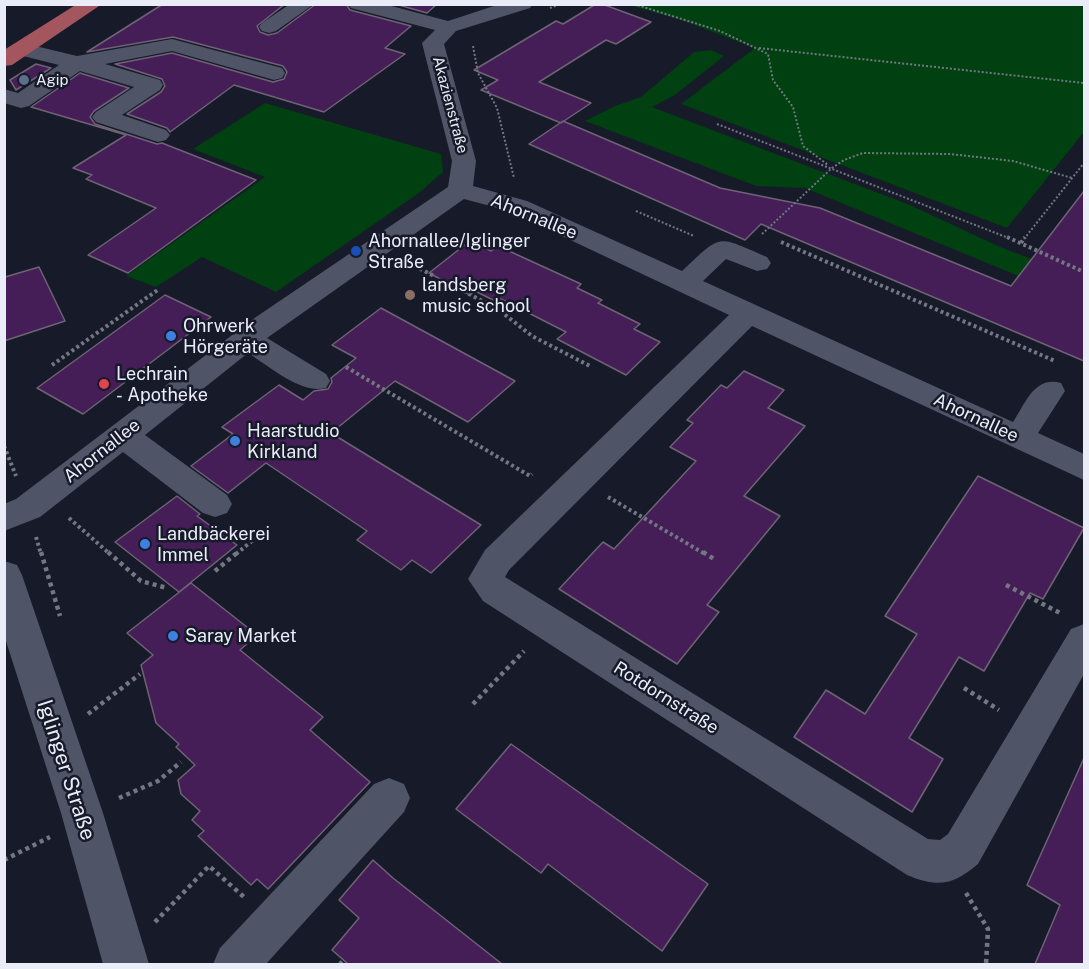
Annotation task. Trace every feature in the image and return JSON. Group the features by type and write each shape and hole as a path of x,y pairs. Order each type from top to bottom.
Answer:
{"main road":[{"path":"14,55 92,4"}],"street":[{"path":"269,27 304,4"},
{"path":"358,4 449,27 508,6"},
{"name":"Akazienstraße","path":"449,27 433,43 464,161 460,190"},
{"path":"4,96 21,100 77,63 172,45 274,73"},
{"path":"14,55 77,63 152,85 104,117 158,135"},
{"name":"Ahornallee","path":"4,518 28,508 104,441 252,326 460,190 573,219 685,283 1084,468"},
{"path":"685,283 738,251"},
{"name":"Rotdornstraße","path":"748,312 497,560 486,579 496,591 922,860 947,862"},
{"path":"252,326 315,381"},
{"path":"1020,438 1050,391"},
{"path":"104,441 215,504"},
{"name":"Iglinger Straße","path":"4,575 10,615 83,821 126,964"},
{"path":"947,862 963,849 1075,628"},
{"path":"236,964 389,798"}],"path":[{"path":"548,9 561,4"},
{"path":"634,4 721,32 768,54 773,80 793,107 803,146 832,168"},
{"path":"472,41 478,73 497,108 512,176 519,182"},
{"path":"759,48 1084,83"},
{"path":"717,124 1021,243 1084,272"},
{"path":"636,211 738,251 762,234 832,168 844,160 863,153 950,154 1013,161 1072,178"},
{"path":"1021,243 1084,163"},
{"path":"762,234 1069,367 1050,391"},
{"path":"458,288 499,310 532,336 590,366"},
{"path":"52,365 159,290"},
{"path":"339,363 530,476 537,470 573,484 714,559"},
{"path":"76,510 67,516 141,581 167,588"},
{"path":"215,570 257,537"},
{"path":"1006,585 1075,628"},
{"path":"473,704 548,624"},
{"path":"89,713 140,674"},
{"path":"117,799 158,781 181,762"},
{"path":"4,860 83,821"},
{"path":"947,862 988,929 986,964"},
{"path":"155,923 209,866 274,923"}],"green space":[{"path":"629,5 1084,5 1084,132 1007,228 681,104 755,48 684,21"},
{"path":"711,50 724,56 675,95 652,107 910,205 998,246 1042,263 1084,287 1084,303 805,188 756,186 585,121 615,106 641,97 694,52"},
{"path":"265,103 441,154 443,172 419,193 276,292 202,257 156,287 126,276 265,177 193,149"}],"building":[{"path":"163,4 285,4 257,26 260,32 268,35 277,33 316,4 346,4 350,10 411,26 385,48 405,54 324,112 234,85 170,132 167,128 127,114 161,92 165,86 162,79 115,64 172,53 273,82 284,79 287,72 283,66 173,37 87,52"},
{"path":"395,4 437,4 427,13"},
{"path":"596,4 602,4 651,22 616,44 606,40 539,82 591,103 561,123 481,90 498,80 474,70 556,21 563,24"},
{"path":"36,64 51,68 16,90 10,80"},
{"path":"80,73 129,88 94,111 90,117 95,124 157,144 162,143 256,180 128,273 88,255 156,208 86,179 92,175 73,168 126,135 31,107"},
{"path":"563,121 720,188 820,208 1011,286 1084,191 1084,361 761,224 745,240 529,144"},
{"path":"471,240 491,251 498,246 581,284 577,288 602,300 598,303 640,324 634,329 660,342 626,375 557,339 566,332 501,299 497,302 475,291 470,295 429,273"},
{"path":"39,267 65,321 4,341 5,277"},
{"path":"165,295 211,317 83,414 37,388"},
{"path":"381,308 515,381 468,422 395,381 331,433 481,525 431,573 412,560 401,570 357,540 367,531 266,463 228,493 191,466 233,434 222,427 279,385 303,400 314,391 328,389 332,382 331,378 356,358 332,345"},
{"path":"744,371 784,390 768,408 805,426 744,496 780,516 707,605 719,612 677,664 559,589 603,542 614,549 696,461 670,447 693,423 687,420 721,385 727,388"},
{"path":"978,476 1084,528 1043,599 1030,593 984,671 959,657 909,738 943,759 912,812 794,737 826,690 865,714 917,634 885,616"},
{"path":"177,496 200,514 197,516 237,545 179,592 115,542"},
{"path":"191,583 257,635 240,650 323,717 310,730 370,782 268,889 257,879 251,885 198,836 204,831 192,820 200,811 181,794 178,780 195,765 176,747 179,744 156,723 141,665 153,655 127,633"},
{"path":"511,744 708,884 662,951 548,864 541,873 456,809"},
{"path":"1084,758 1084,964 1035,964 1060,905 1027,885"},
{"path":"373,860 502,964 348,964 332,950 359,918 339,900"}],"place":[{"name":"Agip","path":"24,80"},
{"name":"Ahornallee/Iglinger Straße","path":"356,251"},
{"name":"landsberg music school","path":"410,295"},
{"name":"Ohrwerk Hörgeräte","path":"171,336"},
{"name":"Lechrain - Apotheke","path":"104,384"},
{"name":"Haarstudio Kirkland","path":"235,441"},
{"name":"Landbäckerei Immel","path":"145,544"},
{"name":"Saray Market","path":"173,636"}]}
